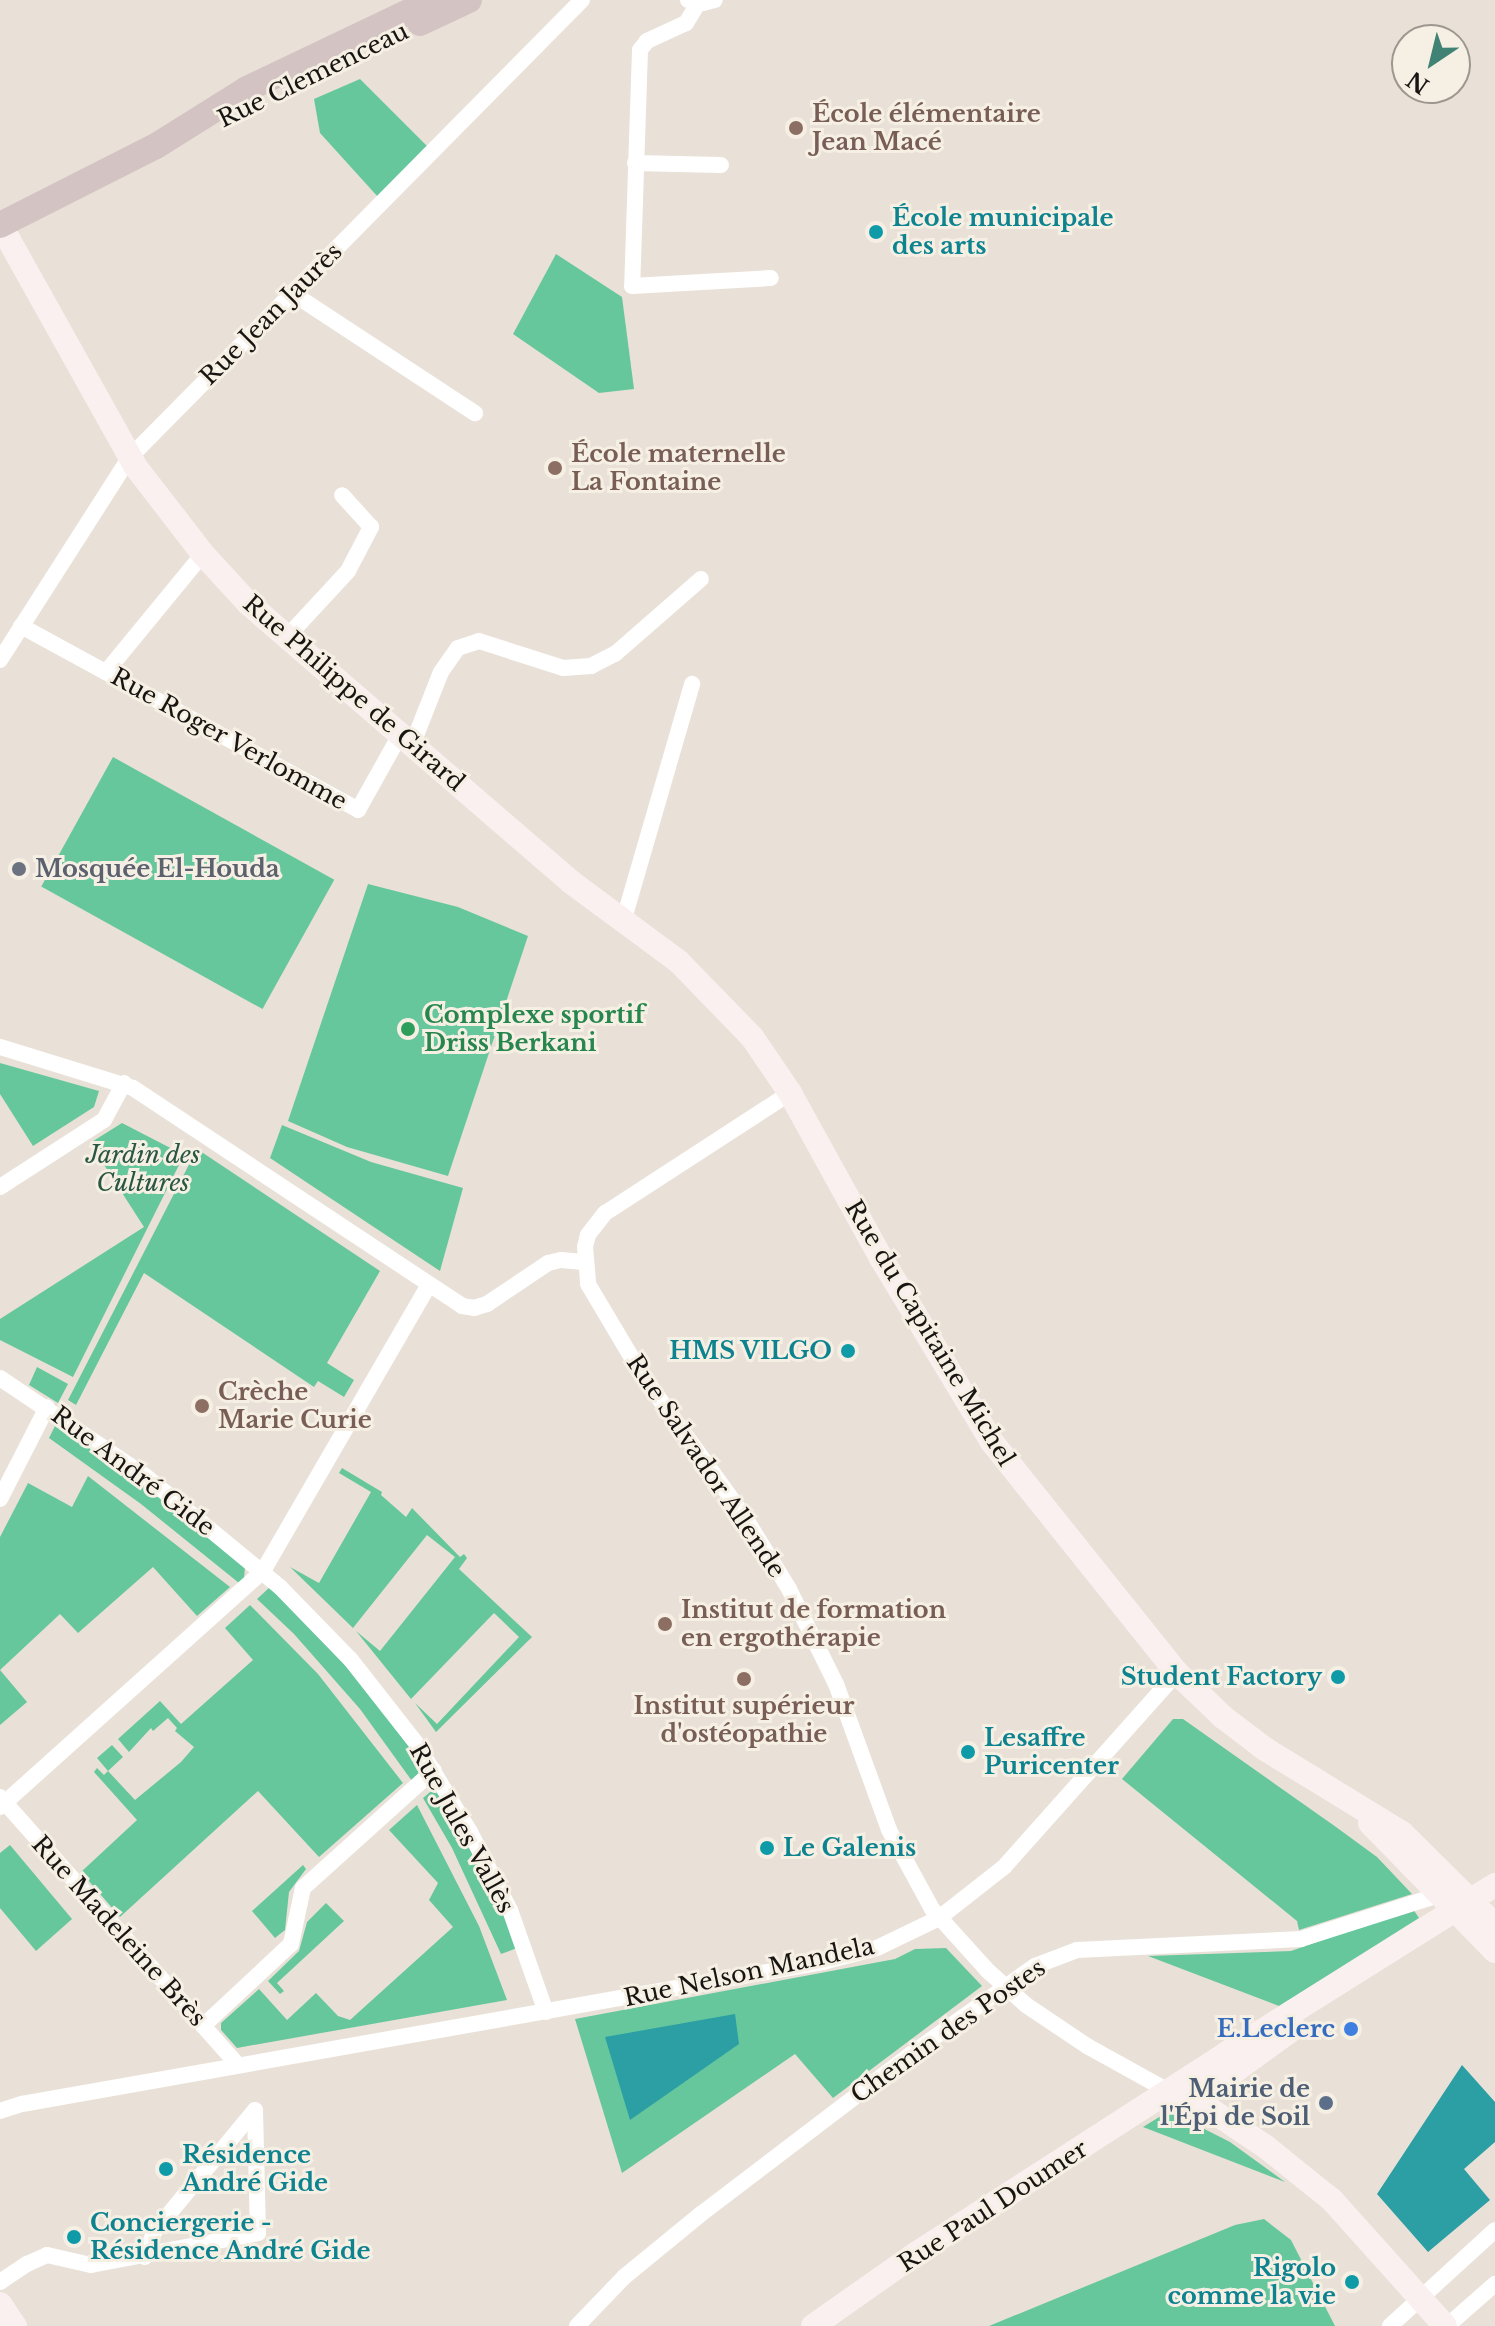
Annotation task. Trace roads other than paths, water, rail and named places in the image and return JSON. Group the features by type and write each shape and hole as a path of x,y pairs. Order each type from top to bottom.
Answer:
{"main road":[{"name":"Rue Clemenceau","path":"156,146 247,89 434,0"},
{"name":"Rue Clemenceau","path":"0,224 156,146 221,120 469,0"},
{"name":"Rue Philippe de Girard","path":"0,224 129,458 203,554 286,638 407,738 571,882 623,922"},
{"name":"Rue du Capitaine Michel","path":"623,922 679,962 719,999 760,1047 790,1093 888,1271 992,1442 1177,1673 1248,1737 1402,1833 1472,1909 1495,1951"},
{"name":"Rue Paul Doumer","path":"816,2324 917,2253 1170,2092 1202,2085 1232,2073 1472,1909 1495,1885"},
{"path":"1170,2092 1208,2108 1296,2170 1348,2215 1446,2326"},
{"path":"0,2304 15,2326"}],"street":[{"name":"Rue Jean Jaurès","path":"0,660 129,458 582,0"},
{"path":"700,1 686,23 647,41 640,50 632,286 771,278"},
{"path":"635,163 721,165"},
{"path":"292,293 475,413"},
{"path":"286,638 348,571 371,527 342,495"},
{"path":"106,672 203,554"},
{"path":"407,738 441,672 458,648 479,641 563,668 591,666 615,654 701,579"},
{"name":"Rue Roger Verlomme","path":"21,626 358,810 407,738"},
{"path":"623,922 692,684"},
{"path":"0,1047 124,1083 429,1285 462,1306 474,1308 487,1304 548,1263 584,1262 588,1235 605,1213 790,1093"},
{"path":"0,1187 104,1120 124,1083"},
{"name":"Rue Salvador Allende","path":"584,1262 588,1284 608,1322 751,1526 794,1599 836,1684 889,1830 939,1918 1005,1987 1064,2032 1170,2092"},
{"path":"2,1802 263,1571 429,1285"},
{"name":"Rue André Gide","path":"0,1378 144,1475 263,1571"},
{"path":"0,1499 47,1407"},
{"name":"Rue Jules Vallès","path":"263,1571 351,1660 434,1770 501,1891 546,2012"},
{"name":"Rue Nelson Mandela","path":"546,2012 851,1956 898,1939 939,1918 1017,1854 1177,1673"},
{"path":"203,2026 291,1944 303,1888 434,1770"},
{"name":"Rue Madeleine Brès","path":"2,1802 238,2065"},
{"name":"Chemin des Postes","path":"577,2326 640,2263 701,2214 911,2054 1035,1966 1077,1950 1301,1939 1472,1909"},
{"path":"0,2111 238,2065 546,2012"},
{"path":"0,2282 47,2255 91,2265 145,2257 258,2233 255,2110 154,2232 145,2257"},
{"path":"1390,2326 1495,2230"},
{"path":"1446,2326 1495,2284"}],"water":[{"path":"735,2014 739,2044 630,2120 605,2037"},
{"path":"1462,2065 1495,2102 1495,2142 1464,2169 1490,2200 1428,2252 1377,2194"}],"place":[{"name":"École élémentaire Jean Macé","path":"796,128"},
{"name":"École municipale des arts","path":"876,232"},
{"name":"École maternelle La Fontaine","path":"555,468"},
{"name":"Mosquée El-Houda","path":"19,869"},
{"name":"Complexe sportif Driss Berkani","path":"408,1029"},
{"name":"HMS VILGO","path":"848,1351"},
{"name":"Crèche Marie Curie","path":"202,1406"},
{"name":"Institut de formation en ergothérapie","path":"665,1624"},
{"name":"Student Factory","path":"1338,1677"},
{"name":"Institut supérieur d'ostéopathie","path":"744,1679"},
{"name":"Lesaffre Puricenter","path":"968,1752"},
{"name":"Le Galenis","path":"767,1848"},
{"name":"E.Leclerc","path":"1351,2029"},
{"name":"Mairie de l'Épi de Soil","path":"1326,2103"},
{"name":"Résidence André Gide","path":"166,2169"},
{"name":"Conciergerie - Résidence André Gide","path":"74,2237"},
{"name":"Rigolo comme la vie","path":"1352,2282"}],"park label":[{"name":"Jardin des Cultures","path":"143,1169"}]}
